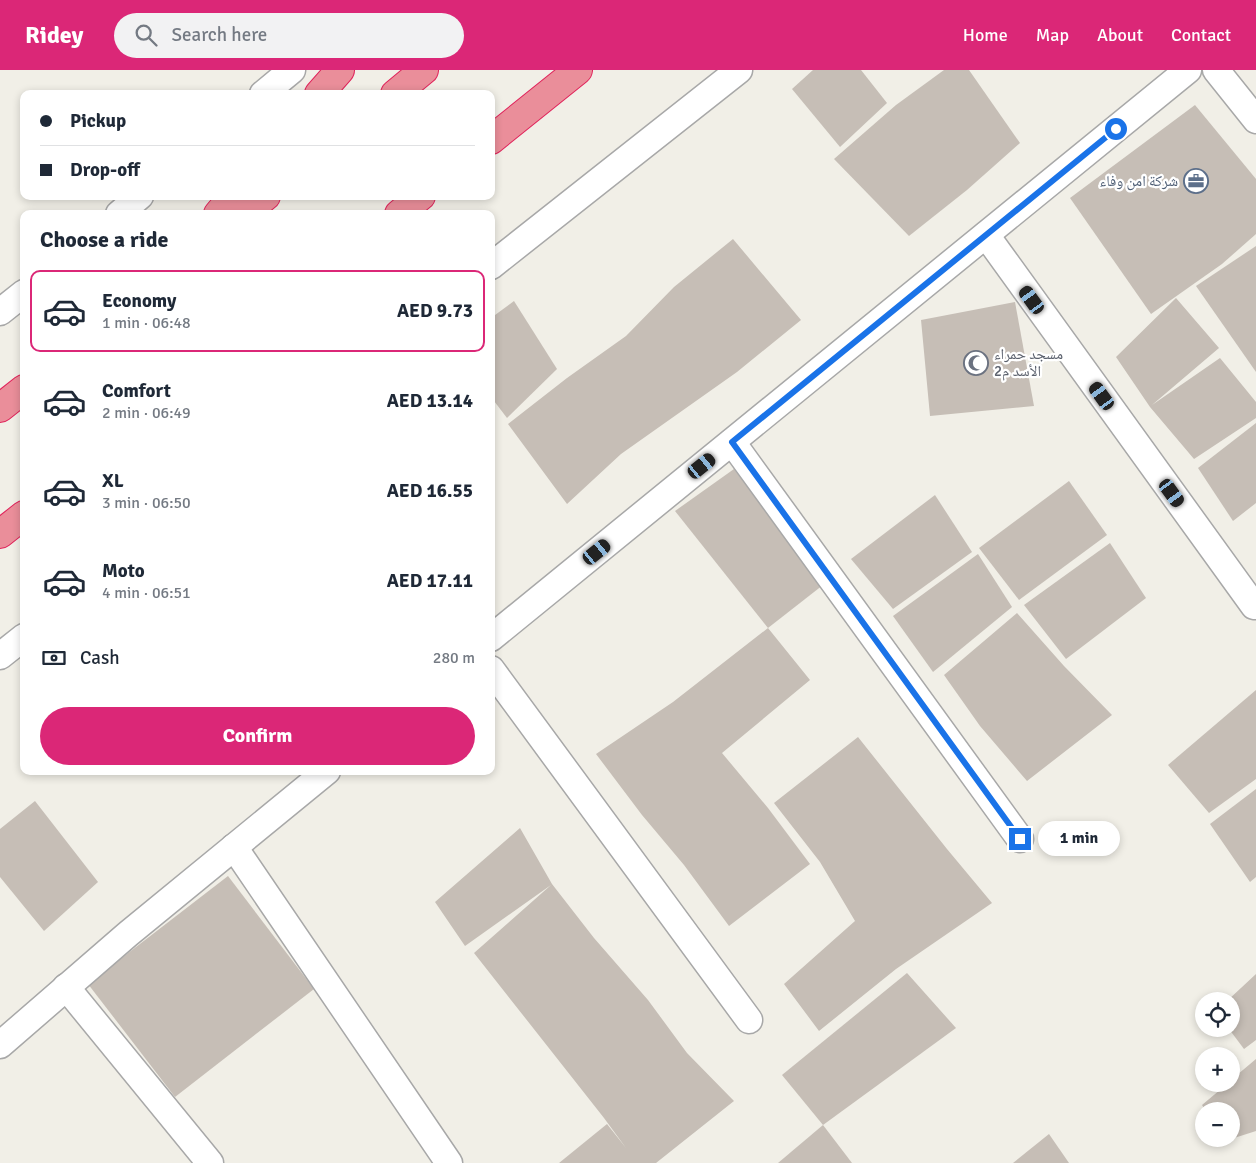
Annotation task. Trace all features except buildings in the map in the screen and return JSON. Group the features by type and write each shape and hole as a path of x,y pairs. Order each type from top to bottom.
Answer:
{"highway":[{"path":"322,90 340,70"},
{"path":"400,90 424,70"},
{"path":"495,137 578,70"},
{"path":"221,210 229,200"},
{"path":"249,210 261,200"},
{"path":"404,210 416,200"},
{"path":"0,408 20,392"},
{"path":"0,534 20,517"}],"street":[{"path":"268,90 292,70"},
{"path":"495,263 739,70"},
{"path":"495,635 1188,70"},
{"path":"1216,70 1256,120"},
{"path":"124,210 135,200"},
{"path":"986,235 1254,606"},
{"path":"0,312 20,296"},
{"path":"732,442 1020,839"},
{"path":"0,656 20,640"},
{"path":"495,674 750,1020"},
{"path":"0,1045 128,934 322,775"},
{"path":"234,847 449,1163"},
{"path":"66,987 210,1163"}],"place":[{"name":"شركة امن وفاء","path":"1196,181"},
{"name":"مسجد حمراء الأسد م2","path":"976,363"}],"route":[{"path":"1020,839 732,442 1116,129"}]}
